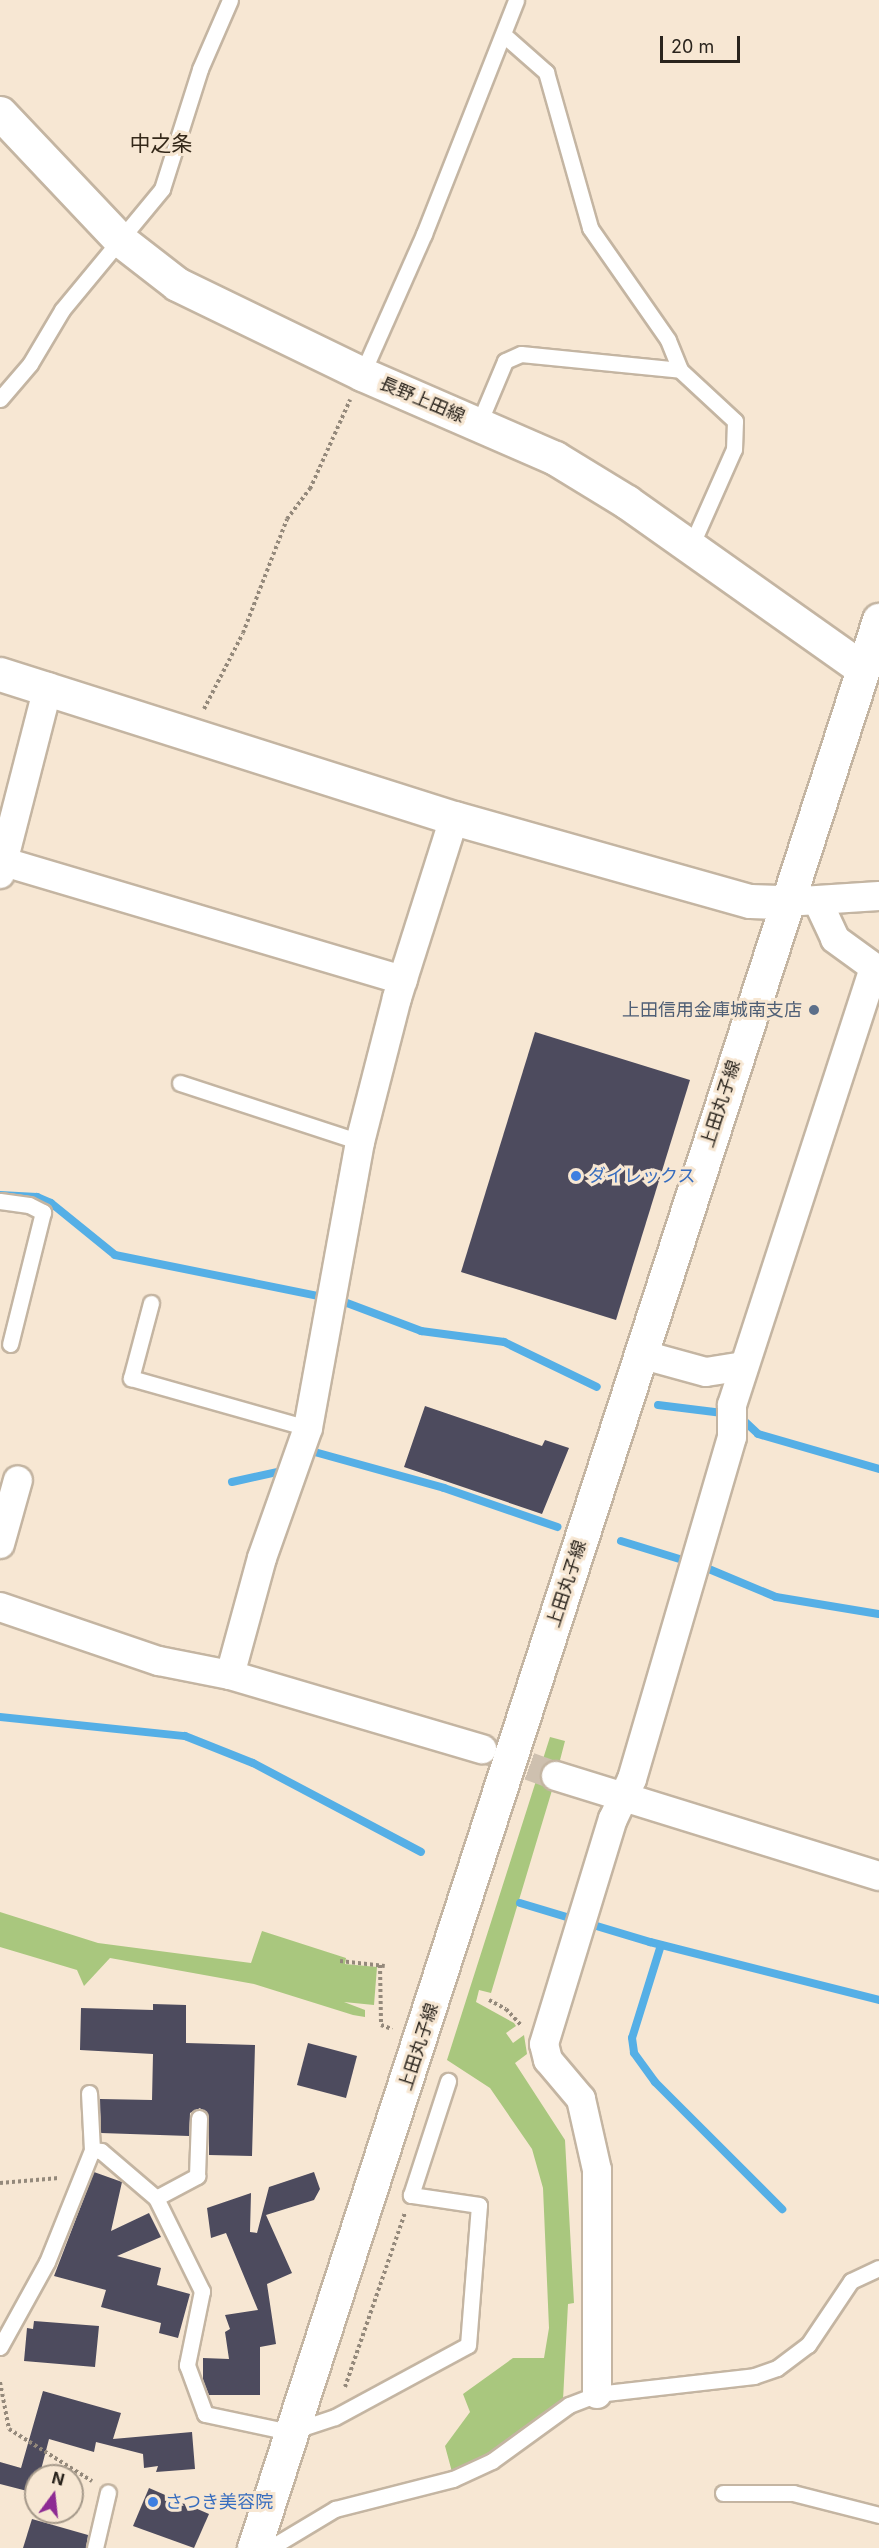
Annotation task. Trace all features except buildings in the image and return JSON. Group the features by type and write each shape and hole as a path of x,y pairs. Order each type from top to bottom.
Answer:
{"main road":[{"name":"長野上田線","path":"0,113 119,238 177,284 362,374 555,458 692,546 871,673"},
{"name":"上田丸子線","path":"254,2548 290,2432 401,2104 786,902 871,673 879,620"},
{"path":"0,674 48,687 454,818 750,901 786,902"}],"street":[{"path":"48,687 2,868 403,980"},
{"path":"230,1675 262,1558 308,1428 360,1142 403,980 454,818"},
{"path":"786,902 819,904 879,896"},
{"path":"597,2394 597,2170 581,2099 548,2060 544,2049 622,1800 632,1779 732,1437 732,1405 744,1366 877,969 836,939 819,904"},
{"path":"640,1354 706,1372 744,1366"},
{"path":"0,1544 18,1480"},
{"path":"0,1607 159,1661 230,1675 482,1749"},
{"path":"556,1776 622,1800 879,1876"}],"lane":[{"path":"0,399 119,238 162,189 200,69 230,0"},
{"path":"362,374 505,36 516,0"},
{"path":"505,36 546,72 590,228 668,340 680,370 735,421 734,448 692,546"},
{"path":"479,423 505,361 521,354 680,370"},
{"path":"180,1083 360,1142"},
{"path":"0,1201 29,1204 43,1212 10,1344"},
{"path":"152,1303 131,1378 308,1428"},
{"path":"92,2150 101,2151 156,2198 202,2291 187,2365 205,2414 290,2432 335,2417 468,2345 478,2205 411,2195 448,2081"},
{"path":"1,2343 47,2262 77,2176 92,2150 89,2093"},
{"path":"156,2198 197,2176 199,2118"},
{"path":"270,2548 335,2509 453,2479 492,2461 569,2405 597,2394 754,2376 777,2368 808,2345 851,2280 879,2268"},
{"path":"95,2548 108,2492"},
{"path":"723,2493 793,2493 879,2515"}],"path":[{"path":"189,733 218,687 287,519 310,489 362,374"},
{"path":"340,1961 382,1965 381,2015"},
{"path":"489,2000 506,2009 533,2044 544,2049"},
{"path":"0,2183 77,2176"},
{"path":"335,2417 411,2195"},
{"path":"0,2382 9,2429 108,2492"}],"green space":[{"path":"550,1737 565,1741 553,1787 491,1993 479,1990 476,2002 514,2023 516,2026 506,2033 513,2043 524,2035 527,2054 515,2063 565,2140 574,2303 568,2304 563,2400 511,2441 452,2472 445,2446 470,2412 463,2394 513,2358 544,2358 549,2328 543,2188 532,2149 490,2088 447,2060"},
{"path":"0,1912 98,1943 251,1963 262,1931 346,1958 345,1964 377,1967 374,2005 344,2002 365,2010 365,2017 353,2015 254,1984 110,1958 84,1986 77,1970 0,1947"}],"waterway":[{"path":"0,1195 37,1197 51,1203 115,1255 339,1300 421,1331 504,1342 597,1387"},
{"path":"658,1405 723,1413"},
{"path":"741,1418 758,1434 879,1469"},
{"path":"306,1455 311,1451 444,1488 557,1527"},
{"path":"232,1482 286,1470"},
{"path":"621,1541 686,1561"},
{"path":"704,1567 776,1597 879,1614"},
{"path":"0,1717 185,1736 253,1763 421,1852"},
{"path":"520,1903 650,1942 879,2000"},
{"path":"661,1945 632,2038 634,2053 655,2082 782,2209"}],"tunnel":[{"path":"490,1752 556,1776"}],"place":[{"name":"上田信用金庫城南支店","path":"814,1010"},
{"name":"ダイレックス","path":"576,1176"},
{"name":"さつき美容院","path":"153,2502"}],"district":[{"name":"中之条","path":"161,144"}]}
